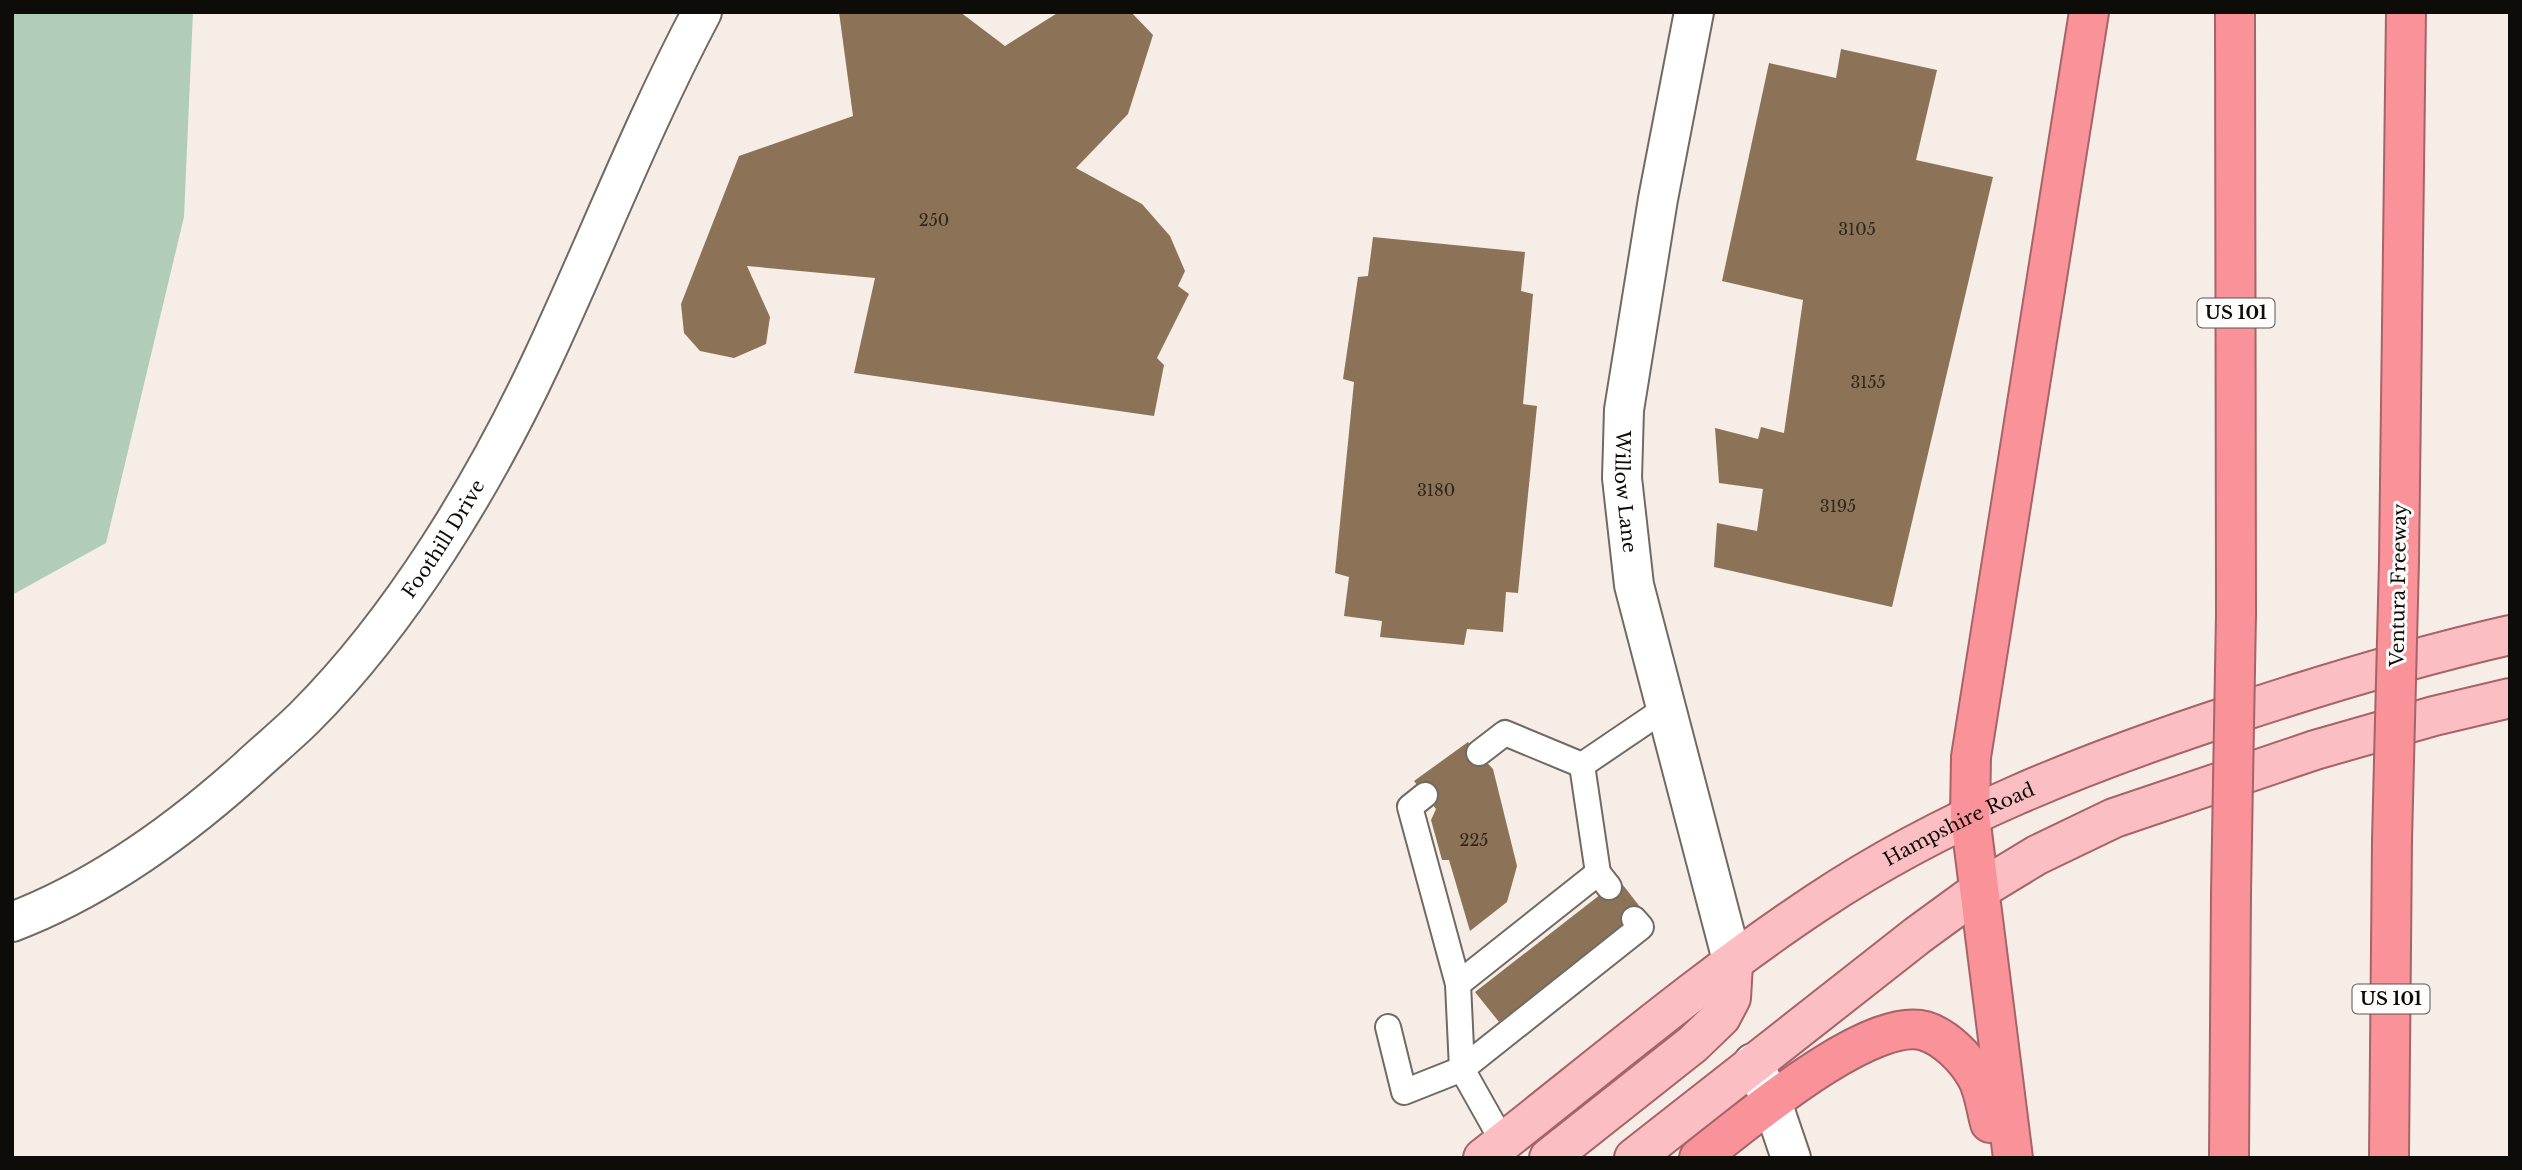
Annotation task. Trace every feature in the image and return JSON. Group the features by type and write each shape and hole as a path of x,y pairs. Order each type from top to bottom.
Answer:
{"highway":[{"path":"2013,1158 1970,816 1972,746 2089,12"},
{"name":"US 101","path":"2229,1158 2236,614 2235,12"},
{"name":"Ventura Freeway","path":"2389,1158 2406,12"},
{"path":"1699,1158 1839,1055 1875,1036 1923,1031 1955,1048 1977,1077 1992,1130 2005,1158"}],"main road":[{"name":"Hampshire Road","path":"1493,1150 1733,964 1818,902 1970,816 2042,782 2189,729 2326,684 2510,635"},
{"path":"1634,1158 1753,1063 1981,889 2037,855 2114,818 2315,750 2510,698"},
{"path":"1549,1158 1693,1044 1721,1017 1731,998 1733,964"}],"street":[{"name":"Foothill Drive","path":"12,922 116,869 204,808 306,716 371,641 430,561 540,364 702,12"},
{"name":"Willow Lane","path":"1694,12 1658,199 1624,410 1622,478 1634,585 1733,964"},
{"path":"1753,1063 1772,1102 1791,1158"}],"lane":[{"path":"1582,765 1666,708"},
{"path":"1479,753 1505,733 1582,765"},
{"path":"1458,984 1505,958 1604,880 1582,765"},
{"path":"1425,795 1410,807 1458,984 1462,1069 1493,1150"},
{"path":"1388,1027 1404,1092 1462,1069 1538,1001 1606,948 1641,927 1634,919"}],"green space":[{"path":"12,12 193,12 184,217 106,543 12,595"}],"building":[{"path":"839,12 960,12 1005,46 1059,12 1131,12 1153,35 1128,114 1076,168 1142,204 1170,236 1185,271 1178,286 1189,294 1157,358 1164,365 1154,416 854,373 875,278 747,266 770,317 766,344 734,358 700,351 684,333 681,304 739,156 853,116"},
{"path":"1841,49 1937,70 1916,160 1993,177 1892,607 1714,567 1717,523 1757,531 1763,489 1719,483 1715,428 1758,439 1761,427 1784,433 1803,300 1722,281 1769,63 1836,78"},
{"path":"1373,237 1525,252 1521,291 1533,294 1523,404 1537,406 1518,593 1506,592 1503,632 1467,629 1464,645 1380,637 1382,621 1344,616 1349,577 1335,573 1354,382 1343,379 1358,277 1368,276"},
{"path":"1468,742 1493,769 1517,866 1507,902 1470,931 1449,860 1442,860 1431,820 1436,809 1414,781"},
{"path":"1619,880 1644,912 1499,1022 1475,992"}]}
